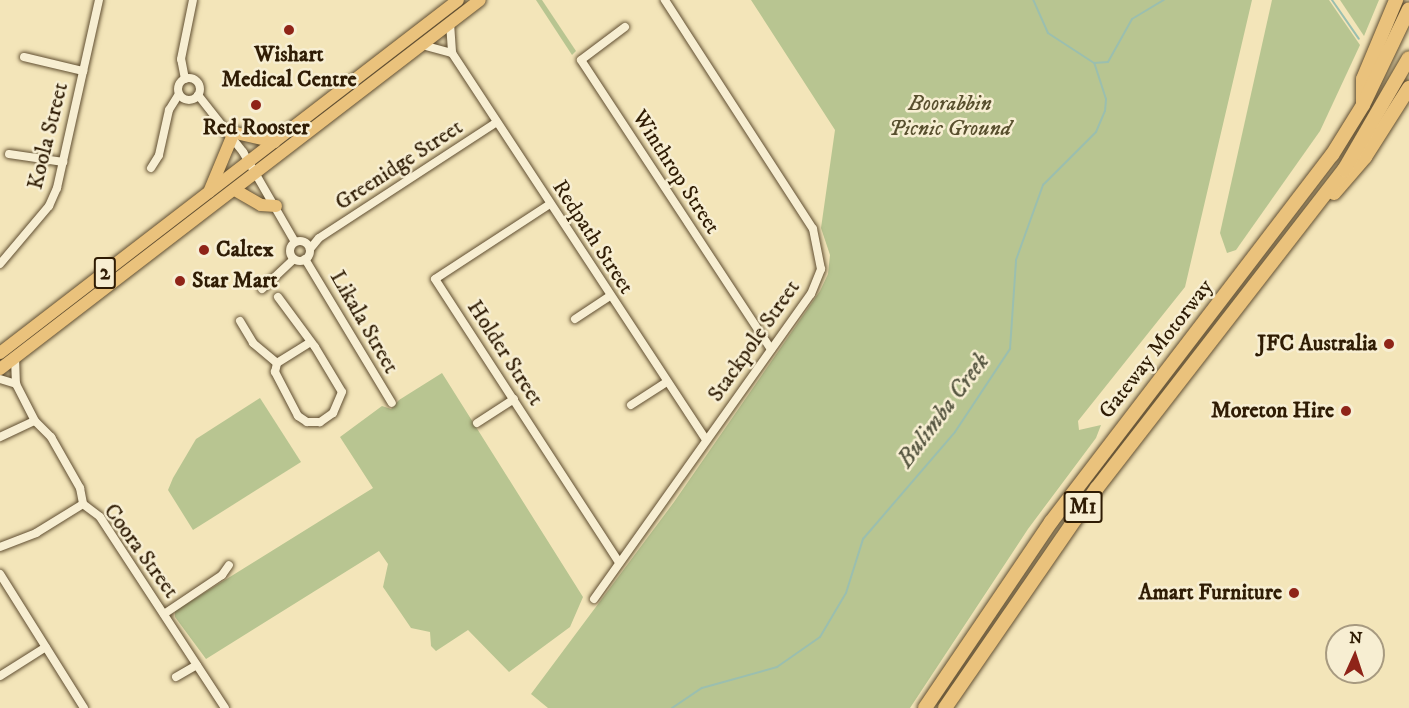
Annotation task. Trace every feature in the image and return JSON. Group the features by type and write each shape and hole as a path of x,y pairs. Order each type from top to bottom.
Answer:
{"highway":[{"name":"2","path":"0,353 458,0"},
{"name":"2","path":"0,369 480,0"},
{"path":"1363,105 1363,79 1396,0"},
{"name":"Gateway Motorway","path":"925,708 1051,522 1315,178 1363,105 1409,9"},
{"name":"Gateway Motorway","path":"945,708 1022,592 1111,469 1319,205 1365,139 1409,58"},
{"path":"1319,205 1348,182 1409,88"},
{"path":"209,192 229,134 274,142"},
{"path":"234,190 261,205 276,206"}],"street":[{"name":"Koola Street","path":"0,264 49,206 63,162 99,0"},
{"path":"185,79 181,59 193,0"},
{"name":"Stackpole Street","path":"594,599 818,280 821,256 819,243 665,0"},
{"name":"Redpath Street","path":"450,23 452,53 665,383 706,440"},
{"name":"Winthrop Street","path":"625,27 581,60 771,349"},
{"path":"423,45 452,53"},
{"path":"24,57 83,71"},
{"path":"151,168 159,155 169,110 179,94 178,85 185,79"},
{"path":"185,79 198,82 198,95 249,161 298,241 310,249"},
{"path":"179,94 190,100 198,95"},
{"name":"Greenidge Street","path":"304,260 319,238 497,122"},
{"path":"9,154 63,162"},
{"name":"Holder Street","path":"550,204 435,279 619,562"},
{"name":"Greenidge Street","path":"298,241 319,238"},
{"path":"294,259 290,250 298,241"},
{"path":"262,289 294,259 304,260"},
{"name":"Likala Street","path":"304,260 392,403"},
{"path":"575,319 610,296"},
{"path":"277,363 276,380 298,416 307,422 320,422 333,413 342,392 278,297"},
{"path":"240,321 253,343 277,363"},
{"path":"277,363 310,342"},
{"name":"Coora Street","path":"15,357 16,384 35,421 51,437 80,488 83,504 100,517 225,708"},
{"path":"0,379 16,384"},
{"path":"631,405 665,383"},
{"path":"477,423 514,399"},
{"path":"0,437 35,421"},
{"path":"0,548 36,533 83,504"},
{"path":"164,614 222,575 229,565"},
{"path":"0,574 84,708"},
{"path":"0,676 46,647"},
{"path":"176,677 197,664"}],"green space":[{"path":"536,0 542,0 576,51 572,55"},
{"name":"Boorabbin Picnic Ground","path":"751,0 1252,0 1185,287 1078,421 1079,430 1101,425 1096,438 1028,529 910,708 548,708 531,694 674,502 820,291 828,274 830,255 821,228 835,130"},
{"path":"1272,0 1329,0 1360,45 1320,131 1236,250 1227,253 1220,233"},
{"path":"1340,0 1379,0 1364,36"},
{"path":"442,373 583,597 570,627 509,672 468,630 436,651 431,646 430,632 411,628 383,587 388,564 379,551 206,659 175,617 175,611 373,488 340,437 382,406 391,409 399,400"},
{"path":"260,398 301,462 193,530 168,490 173,478 196,439"}],"waterway":[{"name":"Bulimba Creek","path":"672,708 702,688 777,667 820,637 846,593 863,539 955,432 1010,349 1016,260 1043,185 1096,132 1105,111 1106,99 1094,63 1048,33 1033,0"},
{"path":"1094,63 1108,62 1132,19 1164,0"},
{"path":"1332,0 1359,39"}],"place":[{"name":"Wishart Medical Centre","path":"289,30"},
{"name":"Red Rooster","path":"256,105"},
{"name":"Caltex","path":"204,250"},
{"name":"Star Mart","path":"180,281"},
{"name":"JFC Australia","path":"1389,344"},
{"name":"Moreton Hire","path":"1346,411"},
{"name":"Amart Furniture","path":"1294,593"}]}
